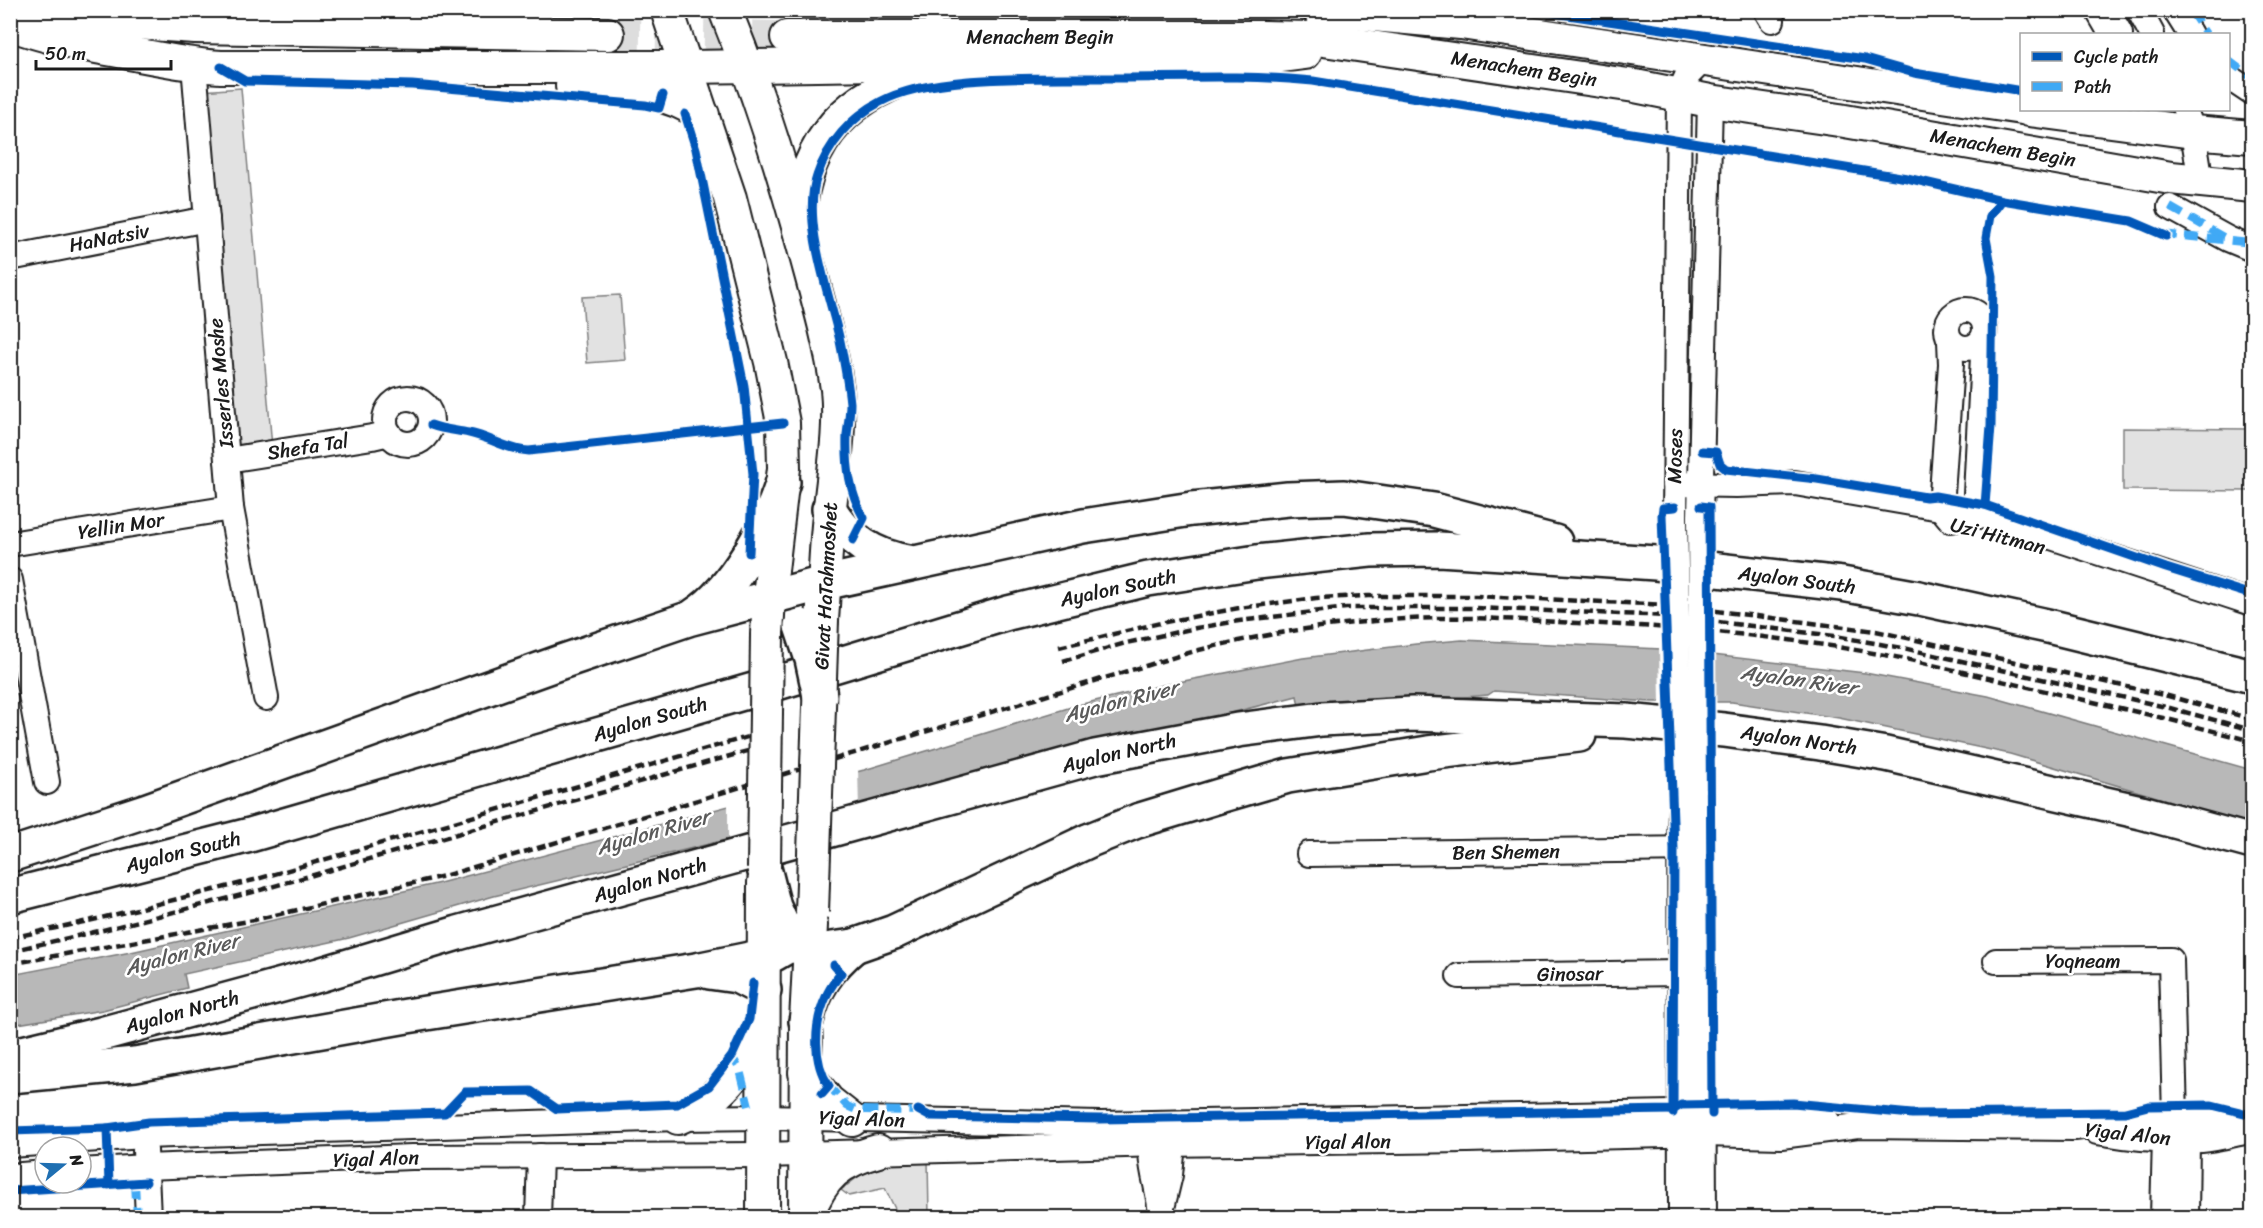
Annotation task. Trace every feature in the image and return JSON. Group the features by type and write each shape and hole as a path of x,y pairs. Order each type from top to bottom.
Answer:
{"highway":[{"path":"688,619 715,598 738,569 762,531 783,482"},
{"path":"10,855 145,811 688,619 824,583 1083,526 1192,509 1288,499 1344,497 1434,510 1632,562"},
{"path":"829,509 845,531 862,546 888,558 917,562"},
{"name":"Ayalon South","path":"10,896 250,835 774,684 996,616 1148,579 1257,562 1371,550 1439,549 1632,562 1842,584 2052,627 2253,676"},
{"path":"769,597 785,603 812,623 812,659 820,696"},
{"name":"Ayalon North","path":"10,1056 101,1035 319,975 458,933 1095,756 1173,740 1312,720 1392,714 1473,714 1661,724 1724,730 1886,754 2141,812 2253,842"},
{"path":"806,1022 810,1002 818,986 834,965 854,946 894,932 1090,840 1148,818 1288,776 1428,753 1661,724"},
{"path":"764,868 774,907 795,928 854,946"},
{"path":"10,1076 135,1064 418,1014 696,970 774,954 795,928"},
{"path":"696,970 737,976 764,990"}],"main road":[{"path":"667,10 730,198 771,362 783,423 783,482 766,635 764,868"},
{"name":"Givat HaTahmoshet","path":"725,10 748,66 767,122 799,229 818,297 837,390 836,464 829,509 824,583 812,623"},
{"name":"Menachem Begin","path":"1319,10 1454,17 1703,60 2020,108"},
{"path":"2102,10 2115,33"},
{"path":"10,13 89,22 195,27 608,34"},
{"path":"10,24 34,33 72,42 194,65 323,67 687,67 964,62 1242,61 1306,52 1347,42"},
{"name":"Menachem Begin","path":"787,37 1261,37 1347,42 1839,120 2201,182 2253,186"},
{"path":"799,229 804,182 814,156 828,132 871,94 892,83 964,62"},
{"path":"323,67 650,92 680,101 703,115"},
{"path":"2044,111 2189,121 2253,137"},
{"name":"Givat HaTahmoshet","path":"806,1218 806,1022 795,928 820,696"},
{"path":"763,1218 764,957"},
{"path":"678,1118 703,1104 733,1079 747,1059 764,1023"},
{"path":"805,1072 828,1101 852,1120"},
{"path":"806,1218 811,1204 830,1173 844,1163 878,1151"}],"street":[{"path":"2139,10 2151,33"},
{"path":"2175,10 2189,33"},
{"path":"1679,94 1687,76 1703,60"},
{"name":"Isserles Moshe","path":"194,65 231,508 266,698"},
{"path":"2230,78 2253,93"},
{"name":"Moses","path":"1679,94 1675,518 1691,769"},
{"name":"Moses","path":"1692,1124 1691,769 1701,485 1710,100"},
{"path":"2189,121 2201,182"},
{"path":"2170,207 2228,239 2253,249"},
{"name":"HaNatsiv","path":"10,258 207,219"},
{"path":"1965,309 1981,317 1984,323 1984,336 1957,515 1950,341 1946,330 1949,318 1965,309"},
{"path":"1950,341 1966,349 1977,345 1984,336"},
{"path":"1957,515 1968,370"},
{"name":"Shefa Tal","path":"227,460 389,433"},
{"path":"1957,515 1962,461"},
{"name":"Uzi Hitman","path":"1675,484 1736,485 1796,498 1957,515 2012,524 2253,603"},
{"name":"Yellin Mor","path":"10,544 231,508"},
{"name":"Uzi Hitman","path":"1957,515 2163,589 2253,616"},
{"path":"10,580 47,782"},
{"name":"Moses","path":"1692,850 1681,973 1692,1124"},
{"name":"Ben Shemen","path":"1309,854 1692,850"},
{"name":"Yoqneam","path":"1996,962 2171,960 2175,1118"},
{"name":"Ginosar","path":"1459,976 1681,973"},
{"name":"Yigal Alon","path":"93,1170 412,1157 764,1155 806,1152 1162,1144 1692,1124 1777,1114 1858,1126 2074,1128 2152,1118 2175,1118 2253,1129"},
{"name":"Yigal Alon","path":"10,1145 144,1136 678,1118 764,1117 1100,1124 1162,1122 1692,1124"},
{"path":"2175,1118 2167,1128 2176,1140 2186,1218"},
{"path":"1161,1215 1152,1168 1162,1144 1156,1129 1162,1122"},
{"path":"1681,1218 1692,1124"},
{"path":"1692,1124 1704,1218"},
{"name":"Yigal Alon","path":"2074,1128 2142,1140 2202,1140 2253,1129"},
{"path":"144,1136 148,1218"},
{"path":"2163,1218 2176,1140"},
{"path":"538,1218 540,1156"},
{"path":"10,1176 33,1174"}],"shaded area":[{"path":"241,88 272,447 233,451 202,91"},
{"path":"620,295 625,360 587,363 582,297"},
{"path":"2123,428 2252,429 2252,491 2123,490"},
{"path":"928,1160 929,1217 899,1217 885,1188 849,1196 841,1190 877,1162"}],"water":[{"name":"Ayalon River","path":"1462,640 1662,649 1865,673 1988,696 2252,770 2252,825 2010,754 1839,718 1732,702 1651,702 1494,691 1488,695 1300,711 1297,696 904,797 494,896 349,938 184,974 187,988 103,1010 11,1025 11,975 131,952 440,883 864,770 1078,705 1163,685 1303,658"}],"pier":[{"path":"1659,646 1715,651 1715,705 1660,705"},
{"path":"858,768 859,811 728,842 728,803"}],"tunnel":[{"path":"608,34 787,37"}],"railway":[{"path":"1059,647 1160,623 1239,608 1316,598 1476,596 1669,605 1876,631 2168,696 2252,719"},
{"path":"1063,661 1126,643 1196,628 1346,608 1476,608 1668,616 1835,636 1908,649 2166,707 2252,730"},
{"path":"10,964 254,920 444,876 1195,651 1317,627 1410,619 1458,618 1660,627 1784,639 1906,659 2163,718 2252,741"},
{"path":"10,938 254,880 751,736"},
{"path":"10,951 257,891 751,750"}],"marked path":[{"path":"2190,10 2205,33"},
{"path":"2230,62 2252,78"},
{"path":"2170,207 2225,238"},
{"path":"2162,234 2252,243"},
{"path":"734,1053 732,1056 740,1070 749,1106"},
{"path":"827,1084 847,1106 856,1110 921,1111"},
{"path":"135,1183 137,1218"}],"cycle path":[{"path":"1534,10 1865,59 1914,73 2020,91"},
{"path":"221,67 245,81 412,85 659,108 663,95"},
{"path":"853,540 864,518 855,498 848,468 849,395 840,341 815,236 812,214 813,194 817,176 827,153 850,124 880,102 928,86 1020,78 1235,77 1313,81 1907,178 2002,200 2131,221 2166,236"},
{"path":"685,114 696,149 744,386 753,474 749,553"},
{"path":"1985,505 1991,426 1993,276 1986,238 1990,216 2002,200"},
{"path":"431,425 477,435 513,448 529,451 783,423"},
{"path":"1702,451 1716,452 1720,464 1726,469 1817,479 1985,505 2166,568 2252,595"},
{"path":"1701,506 1709,507 1712,1114"},
{"path":"1673,1113 1674,850 1662,515 1663,508 1675,507"},
{"path":"822,1094 829,1086 823,1076 817,1054 817,1030 827,994 841,973 834,965"},
{"path":"107,1128 149,1122 445,1113 465,1092 531,1091 557,1109 677,1104 709,1086 732,1056 749,1019 753,983"},
{"path":"918,1110 929,1116 1100,1119 1673,1110 1681,1105 1793,1103 1912,1114 2125,1112 2148,1106 2212,1105 2252,1115"},
{"path":"10,1131 107,1128 109,1185"},
{"path":"10,1191 146,1182"}]}
